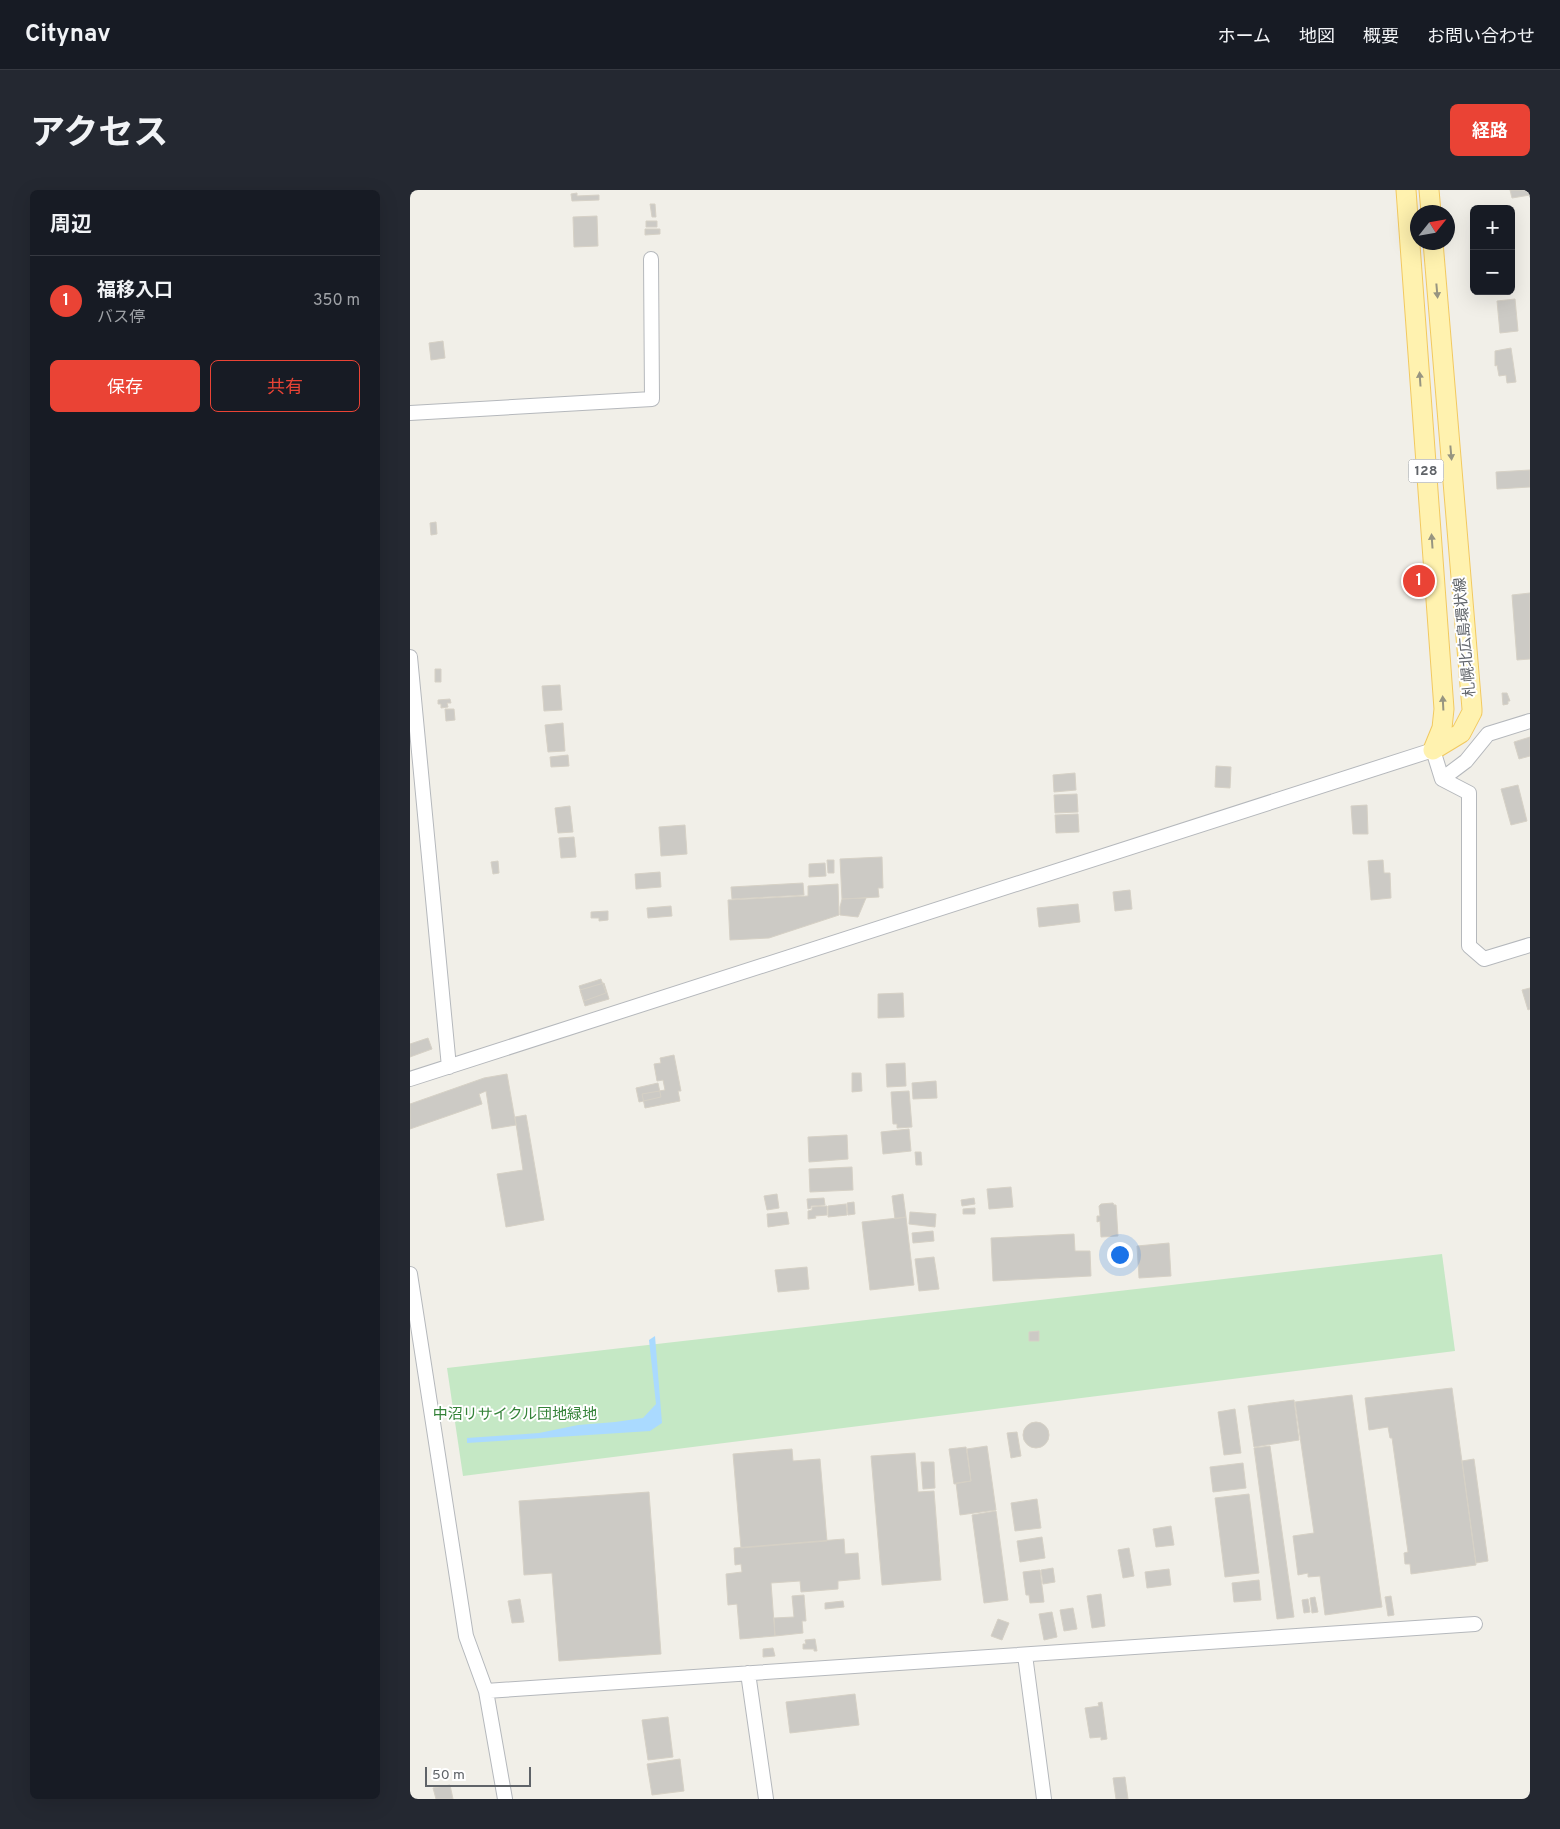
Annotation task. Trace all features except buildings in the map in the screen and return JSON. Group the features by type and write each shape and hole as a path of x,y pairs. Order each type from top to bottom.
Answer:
{"main road":[{"name":"札幌北広島環状線","path":"1406,190 1444,709 1442,728 1433,750"},
{"path":"1429,190 1430,205"},
{"name":"札幌北広島環状線","path":"1433,750 1461,733 1472,712 1434,250"}],"street":[{"path":"410,413 652,399 651,259"},
{"path":"410,657 449,1067"},
{"path":"1442,779 1466,761 1488,734 1530,721"},
{"path":"410,1079 1433,750 1442,779 1469,793 1470,946 1484,959 1530,945"},
{"path":"410,1274 466,1636 486,1691 505,1799"},
{"path":"486,1691 1475,1624"},
{"path":"1025,1655 1044,1799"},
{"path":"748,1673 766,1799"}],"green space":[{"name":"中沼リサイクル団地緑地","path":"1442,1254 1455,1351 463,1476 447,1368"}],"water":[{"path":"655,1336 662,1423 650,1431 467,1443 467,1438 539,1433 578,1425 643,1418 656,1404 649,1340"}],"place":[{"name":"福移入口","path":"1419,581"}]}
